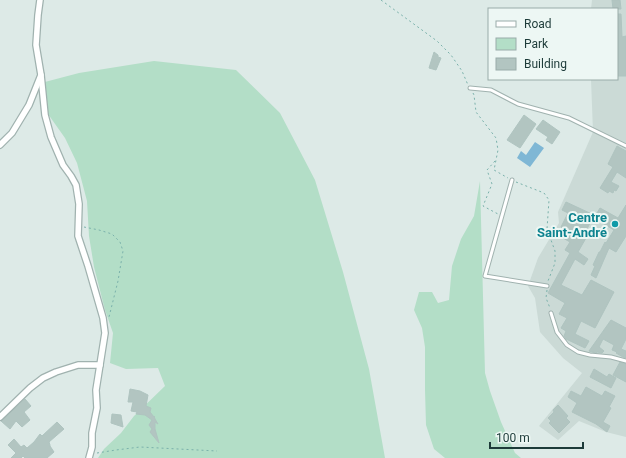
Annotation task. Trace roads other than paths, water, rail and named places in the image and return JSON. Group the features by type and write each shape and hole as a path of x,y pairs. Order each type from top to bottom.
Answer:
{"street":[{"path":"40,0 36,45 45,115 51,137 63,165 76,186 79,204 78,236 103,318 105,333 96,390 97,408 92,433 93,440 89,456"},
{"path":"0,145 12,132 29,104 41,75"},
{"path":"0,417 30,388 50,375 78,366 100,365"}],"lane":[{"path":"470,88 491,90 518,104 569,118 626,146"},
{"path":"512,180 485,276 547,286"},
{"path":"551,313 557,332 567,344 578,352 626,361"}],"water":[{"path":"535,142 544,148 530,167 517,158 521,151 526,155"}],"place":[{"name":"Centre Saint-André","path":"615,224"}]}
